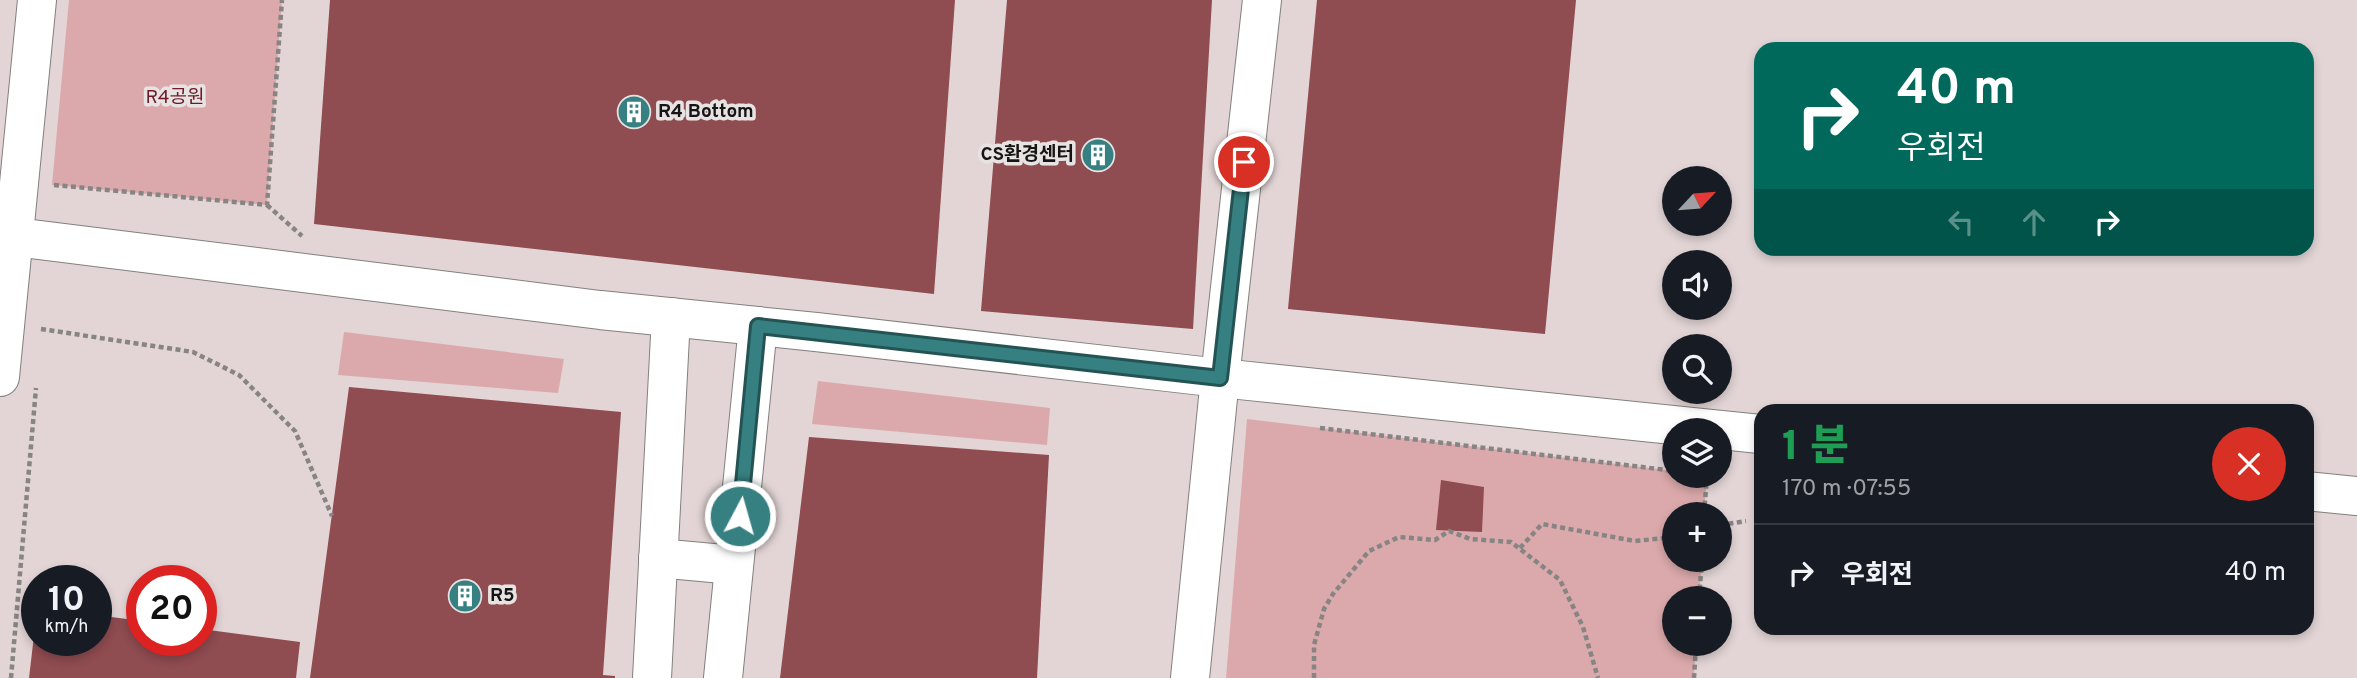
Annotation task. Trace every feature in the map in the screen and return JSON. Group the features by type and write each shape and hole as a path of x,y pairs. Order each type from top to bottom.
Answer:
{"lane":[{"path":"18,379 7,235 37,0"},
{"path":"1190,678 1262,0"},
{"path":"7,235 671,317 1754,434"},
{"path":"653,678 671,317"},
{"path":"723,678 758,326"},
{"path":"2314,492 2357,496"},
{"path":"658,558 734,565"}],"path":[{"path":"267,205 282,0"},
{"path":"53,172 52,185 267,205 304,238"},
{"path":"39,341 41,319"},
{"path":"40,328 193,352 239,375 295,431 332,516"},
{"path":"11,678 18,379"},
{"path":"1316,427 1662,469"},
{"path":"1732,523 1746,521"},
{"path":"1520,548 1542,524 1635,541 1662,538"},
{"path":"1314,678 1314,645 1324,609 1369,551 1399,537 1436,540 1449,531 1470,539 1511,542 1560,580 1583,627 1598,678"},
{"path":"1694,678 1695,656"}],"shaded area":[{"path":"0,0 2357,0 2357,678 0,678"}],"green space":[{"name":"R4공원","path":"69,0 282,0 267,205 52,185"},
{"path":"344,332 564,359 558,393 338,375"},
{"path":"818,381 1050,408 1047,445 812,424"},
{"path":"1247,419 1662,469 1662,488 1706,488 1705,502 1662,502 1662,572 1701,572 1700,586 1662,586 1662,656 1695,656 1694,678 1226,678"}],"building":[{"name":"R4 Bottom","path":"330,0 955,0 934,294 314,224"},
{"name":"CS환경센터","path":"1007,0 1212,0 1193,329 981,311"},
{"path":"1317,0 1576,0 1545,334 1288,309"},
{"name":"R5","path":"349,387 621,412 603,675 615,678 310,678"},
{"path":"809,437 1049,455 1037,678 780,678"},
{"path":"1441,480 1484,487 1482,532 1436,530"},
{"path":"112,617 126,619 126,656 217,656 217,631 300,642 296,678 29,678 32,656 112,656"}],"place":[{"name":"R4 Bottom","path":"634,112"},
{"name":"CS환경센터","path":"1098,155"},
{"name":"R5","path":"465,596"}],"route":[{"path":"740,516 758,326 1220,378 1244,162"}]}
